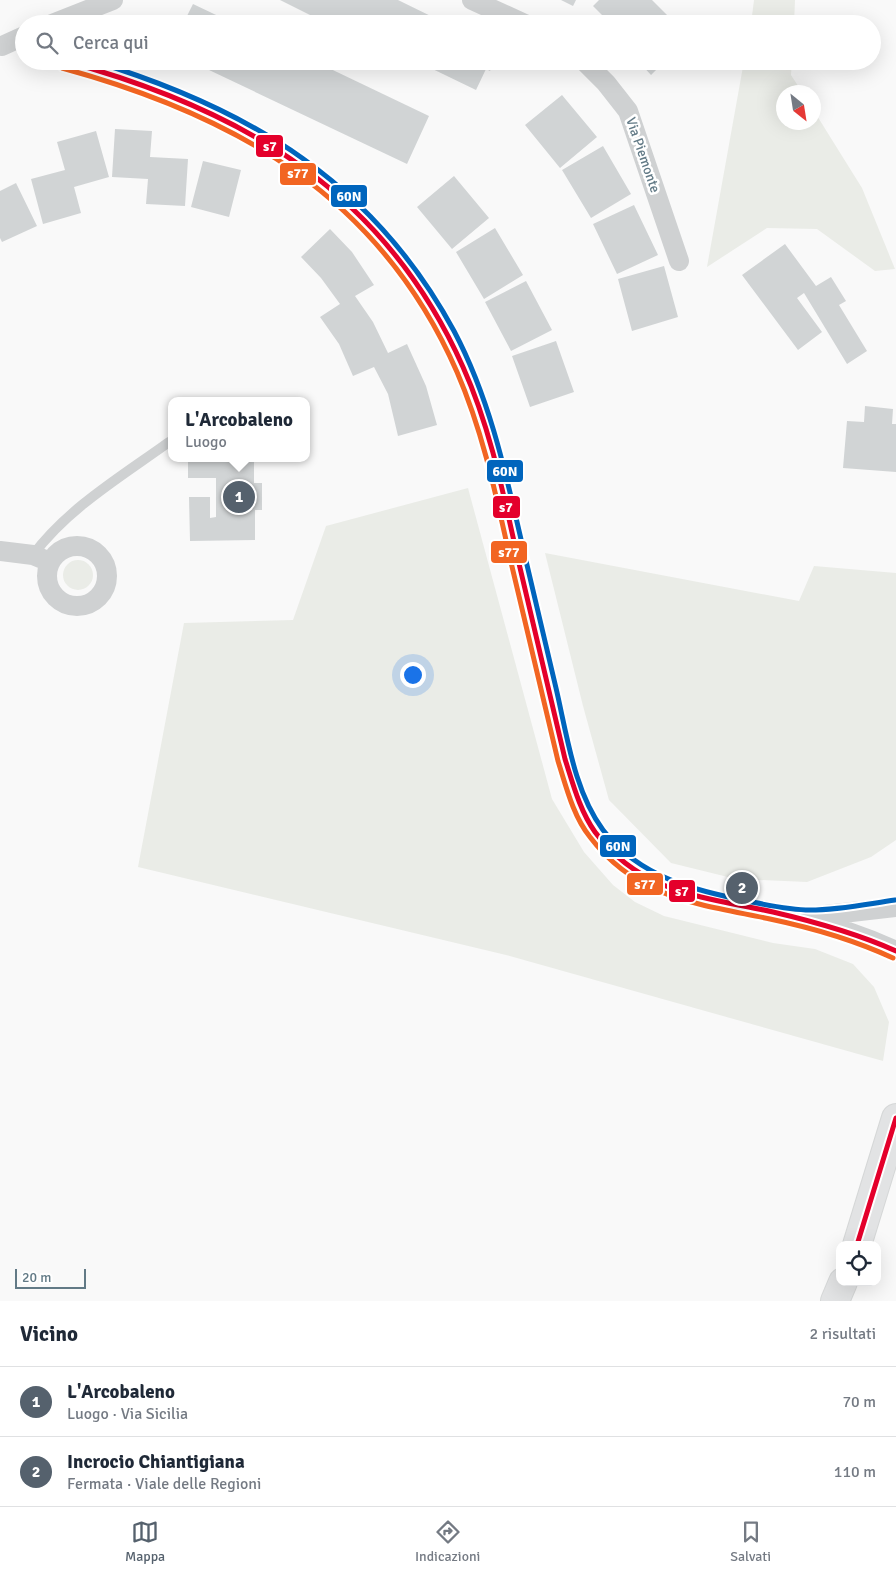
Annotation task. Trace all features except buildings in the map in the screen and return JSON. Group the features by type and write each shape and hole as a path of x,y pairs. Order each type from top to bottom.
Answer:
{"main road":[{"path":"858,1241 896,1118"},
{"path":"835,1301 841,1286"}],"street":[{"path":"75,15 113,0"},
{"path":"472,0 505,15"},
{"path":"1,46 15,40"},
{"path":"1,46 15,49"},
{"path":"91,70 173,97 222,118 262,139 320,180 372,231 408,275 442,324 472,391 495,458 565,759 578,798 596,832 629,867 657,884 696,898 798,917 857,935 896,951"},
{"name":"Via Piemonte","path":"592,70 628,111 679,261"},
{"path":"0,551 42,559"},
{"path":"798,917 855,913 896,907"}],"lane":[{"path":"42,559 52,533 78,510 168,443"}],"shaded area":[{"path":"754,0 795,0 794,15 752,15"},
{"path":"742,70 791,70 791,75 797,85 776,85 776,130 821,130 821,122 862,188 895,269 875,271 817,229 767,228 707,267"},
{"path":"468,488 552,799 584,852 613,885 635,902 664,916 773,943 815,949 853,964 874,987 889,1022 883,1061 506,955 138,867 184,623 293,620 326,526"},
{"path":"545,553 799,601 814,566 896,573 896,840 871,857 807,882 736,879 671,863 609,800 583,706"},
{"path":"78,560 84,561 92,569 92,581 84,589 78,590 72,589 64,581 63,575 64,569 72,561"}],"transit line":[{"name":"s77","path":"68,70 126,88 187,111 244,139 297,173 345,212 388,258 425,311 457,372 482,441 558,761 567,790 584,829 608,858 628,874 671,896 719,909 818,931 848,940 893,958"},
{"name":"s7","path":"94,70 130,81 192,105 249,133 302,167 350,206 393,252 431,306 463,367 488,436 501,484 565,759 574,788 590,824 613,853 633,869 654,881 676,890 820,924 851,933 896,951"},
{"name":"60N","path":"120,70 151,80 205,103 256,128 303,158 346,193 386,233 422,279 454,331 467,357 496,437 573,762 585,798 603,830 634,860 652,871 670,880 710,893 767,905 810,910 895,900"},
{"name":"s7","path":"858,1241 896,1118"}],"place":[{"name":"L'Arcobaleno","path":"239,497"},
{"name":"Incrocio Chiantigiana","path":"742,888"}]}
